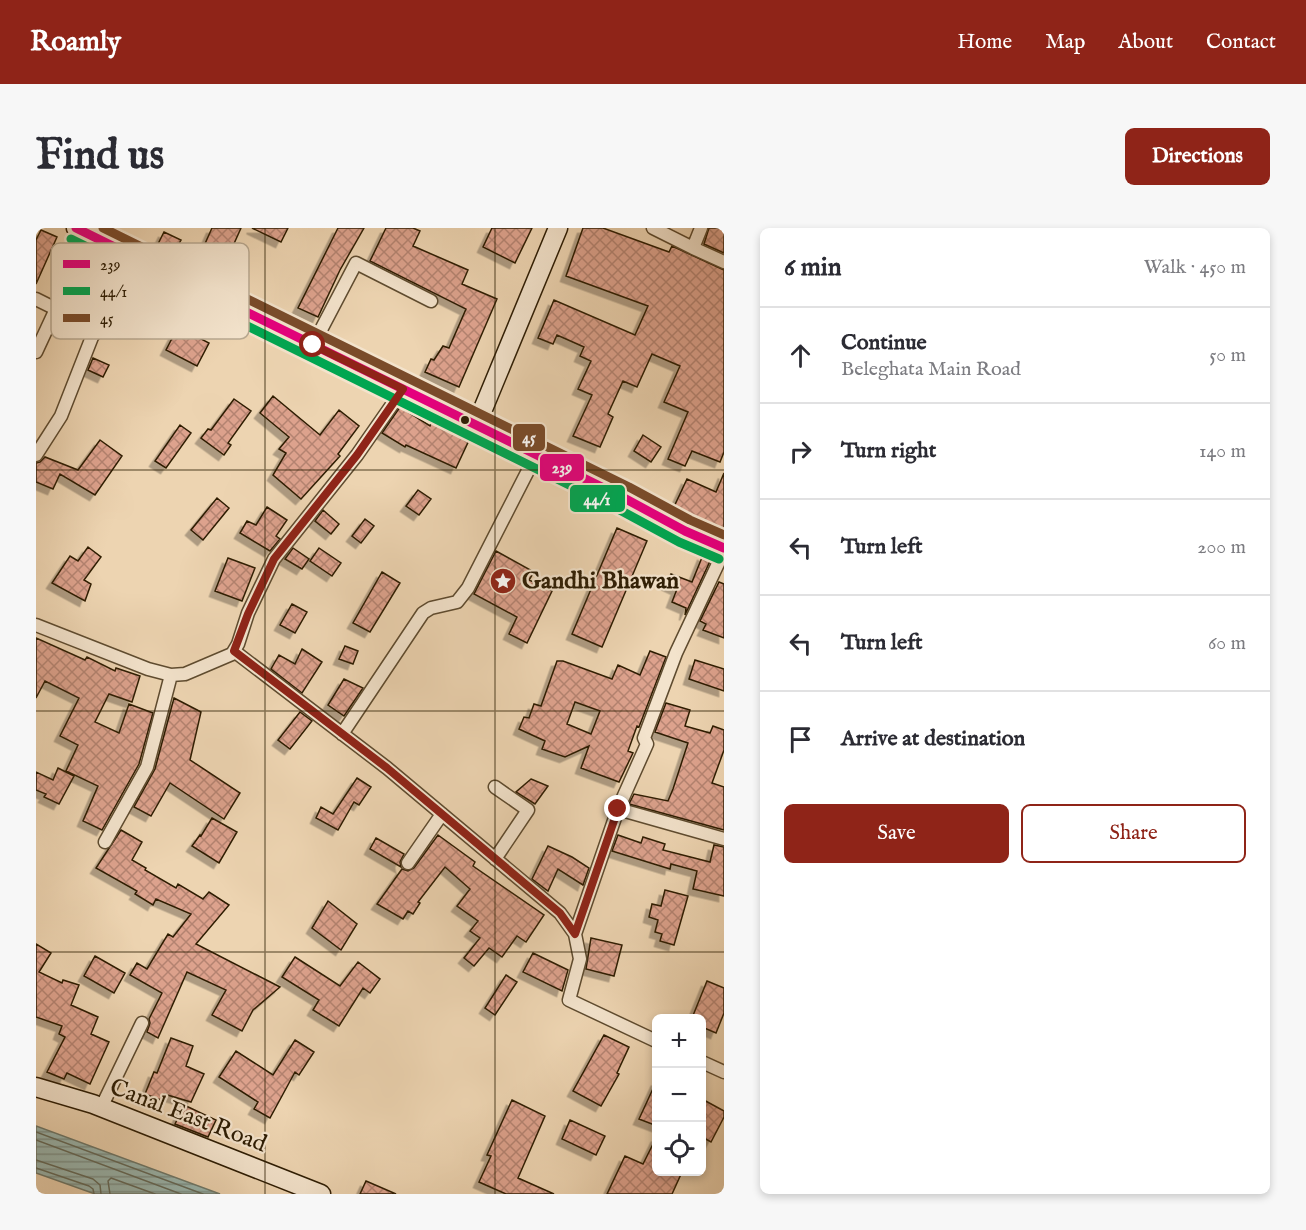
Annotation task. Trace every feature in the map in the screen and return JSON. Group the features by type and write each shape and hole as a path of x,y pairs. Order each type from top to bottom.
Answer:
{"main road":[{"path":"76,228 106,243"},
{"path":"476,426 558,228"},
{"path":"249,313 724,549"},
{"name":"Canal East Road","path":"36,1087 101,1108 321,1194"}],"street":[{"path":"653,228 724,262"},
{"path":"693,248 701,228"},
{"path":"313,345 356,262 431,301"},
{"path":"36,299 51,306"},
{"path":"36,352 51,320"},
{"path":"36,455 61,416 91,339"},
{"path":"37,629 171,675 185,674 232,654 274,559 357,455 403,389"},
{"path":"342,734 423,613 431,608 457,602 468,588 536,455"},
{"path":"575,934 618,809 647,744 644,738 676,653 724,549"},
{"path":"234,651 442,814 560,913 575,934 580,959 569,1000 652,1039"},
{"path":"105,842 147,767 171,675"},
{"path":"495,787 528,810 495,859"},
{"path":"618,809 724,840"},
{"path":"408,863 442,814"},
{"path":"101,1108 142,1023"},
{"path":"706,1064 724,1072"}],"water":[{"path":"36,1126 220,1194 95,1194 36,1173"}],"building":[{"path":"212,228 241,228 234,243 205,243"},
{"path":"252,228 288,228 281,242"},
{"path":"338,228 364,228 340,270 318,317 298,308"},
{"path":"386,228 413,228 420,231 413,246 468,270 462,284 497,299 459,387 425,372 431,359 434,360 443,346 449,348 466,309 370,261"},
{"path":"492,228 532,228 515,263 483,247"},
{"path":"583,228 603,228 669,252 672,246 724,270 724,452 720,462 692,451 685,466 668,459 688,412 664,402 680,366 652,354 637,387 623,381 608,414 613,417 600,447 573,436 592,395 578,389 591,361 580,356 584,347 557,335 553,344 538,338 554,300 635,335 648,306 566,276"},
{"path":"709,228 724,228 724,253 704,244"},
{"path":"41,230 57,237 54,243 51,243 51,250 36,284 36,240"},
{"path":"164,232 181,240 179,243 158,243"},
{"path":"172,339 201,339 209,343 197,366 166,350"},
{"path":"93,358 109,365 103,377 88,370"},
{"path":"273,396 320,435 339,410 359,426 338,454 340,456 301,499 273,475 286,453 279,449 289,437 260,413"},
{"path":"234,399 251,411 228,443 231,445 224,455 201,438 208,429 211,430"},
{"path":"400,407 430,426 433,419 471,436 456,468 406,445 405,447 382,433"},
{"path":"180,425 191,433 166,468 155,461"},
{"path":"643,435 661,447 651,462 634,451"},
{"path":"100,440 122,456 95,495 60,474 53,489 36,482 36,463 45,457 78,470"},
{"path":"724,473 724,534 690,521 672,511 687,479 716,492"},
{"path":"418,490 431,499 419,515 406,506"},
{"path":"217,498 229,508 203,540 191,530"},
{"path":"267,507 287,520 276,536 280,539 270,551 240,533 247,521 256,525"},
{"path":"323,510 339,524 331,534 315,521"},
{"path":"365,519 374,526 361,543 352,536"},
{"path":"617,528 647,541 602,647 572,634"},
{"path":"88,547 101,557 84,580 91,584 85,601 52,583 70,556 78,561"},
{"path":"293,548 309,559 302,569 285,559"},
{"path":"319,548 341,563 332,576 310,561"},
{"path":"496,551 534,572 529,580 552,591 527,643 509,634 517,617 474,594"},
{"path":"703,555 711,559 685,615 686,608 672,602 677,589 666,584 671,574 692,582"},
{"path":"228,558 255,568 242,601 215,591"},
{"path":"382,572 400,583 370,632 353,623"},
{"path":"719,582 724,584 724,638 703,630 706,624 700,621"},
{"path":"292,604 307,612 295,633 280,625"},
{"path":"36,638 85,660 87,657 115,671 116,668 140,676 132,702 109,694 95,722 119,733 129,704 153,713 139,764 102,830 83,821 98,786 66,771 78,745 60,736 79,698 45,681 36,698"},
{"path":"345,646 358,651 353,664 339,659"},
{"path":"302,649 322,662 302,693 271,669 279,655 295,664"},
{"path":"650,651 666,657 628,751 633,753 619,782 581,768 589,746 565,757 542,749 545,741 519,729 524,717 529,718 534,704 541,706 557,661 563,661 612,679 618,665 640,675","holes":["575,702 600,711 591,734 567,724"]},
{"path":"695,660 724,669 724,691 689,679"},
{"path":"344,679 363,688 344,716 328,705"},
{"path":"174,698 201,712 190,760 240,793 224,819 170,783 151,816 134,807 155,769"},
{"path":"666,703 690,710 685,726 710,733 713,726 724,730 724,750 712,783 724,787 724,830 629,804 634,794 668,801 673,789 688,743 655,732"},
{"path":"300,712 312,721 290,749 278,740"},
{"path":"58,768 74,776 59,804 44,797 46,794 36,790 36,772 53,780"},
{"path":"357,778 371,787 359,805 354,802 338,830 316,818 321,807 333,814"},
{"path":"531,779 548,786 535,804 516,792"},
{"path":"212,818 237,832 219,863 192,846"},
{"path":"121,830 142,842 132,860 146,868 145,870 176,888 178,884 203,899 209,892 229,905 196,944 280,987 253,1010 242,1031 212,1015 226,990 187,972 158,1038 147,1032 149,1019 162,993 130,975 137,963 147,969 168,934 173,937 191,914 156,899 153,905 135,894 137,891 96,868"},
{"path":"438,835 475,862 473,866 544,915 526,942 517,936 502,957 489,948 474,966 464,958 480,938 470,931 478,921 457,906 470,889 445,867 418,902 420,903 413,914 408,911 403,919 377,904 402,869 408,871 414,868"},
{"path":"618,835 641,843 643,837 665,844 663,850 710,862 714,845 724,847 724,896 693,889 697,871 671,864 670,869 612,851"},
{"path":"376,838 404,854 400,862 401,867 370,849"},
{"path":"548,846 589,868 583,885 558,869 548,891 532,879"},
{"path":"665,890 688,896 674,945 660,941 662,934 655,932 658,920 649,917 652,904 661,906"},
{"path":"328,901 357,924 341,950 312,928"},
{"path":"591,938 622,945 614,976 586,969"},
{"path":"36,944 51,953 39,972 62,983 63,980 79,985 71,1005 98,1017 91,1034 109,1042 90,1084 67,1073 64,1079 47,1072 65,1037 59,1034 62,1026 36,1017"},
{"path":"533,953 568,970 562,991 523,972"},
{"path":"95,956 125,973 114,993 84,976"},
{"path":"295,957 340,986 358,962 380,979 370,993 363,988 339,1026 313,1010 319,1000 282,977"},
{"path":"506,975 517,982 495,1015 485,1008"},
{"path":"707,981 724,988 724,1013 716,1033 706,1029 706,1014 694,1014"},
{"path":"604,1035 629,1047 617,1073 619,1074 601,1106 573,1091"},
{"path":"171,1038 193,1046 186,1066 204,1074 191,1102 164,1094 161,1100 145,1094 154,1072 157,1073"},
{"path":"295,1040 314,1052 299,1075 295,1072 270,1118 254,1109 258,1102 219,1077 236,1051 273,1075"},
{"path":"652,1091 652,1124 639,1119"},
{"path":"512,1100 545,1116 518,1178 554,1194 506,1194 479,1182 491,1156 487,1155"},
{"path":"706,1101 724,1111 724,1117 711,1142 706,1139"},
{"path":"184,1105 216,1120 208,1137 175,1124"},
{"path":"570,1120 605,1136 596,1155 562,1139"},
{"path":"652,1146 652,1176 680,1176 672,1194 607,1194 625,1156 643,1164"},
{"path":"366,1181 396,1194 360,1194"}],"transit line":[{"name":"239","path":"76,228 106,243"},
{"name":"45","path":"103,228 133,243"},
{"name":"44/1","path":"71,239 79,243"},
{"name":"45","path":"249,300 724,535"},
{"name":"239","path":"249,313 624,498 685,531 724,548"},
{"name":"44/1","path":"249,327 618,509 679,542 719,559"}],"place":[{"name":"Gandhi Bhawan","path":"503,581"}],"route":[{"path":"313,345 403,389 357,455 274,559 248,614 234,651 387,768 560,913 575,934 618,809"}]}
